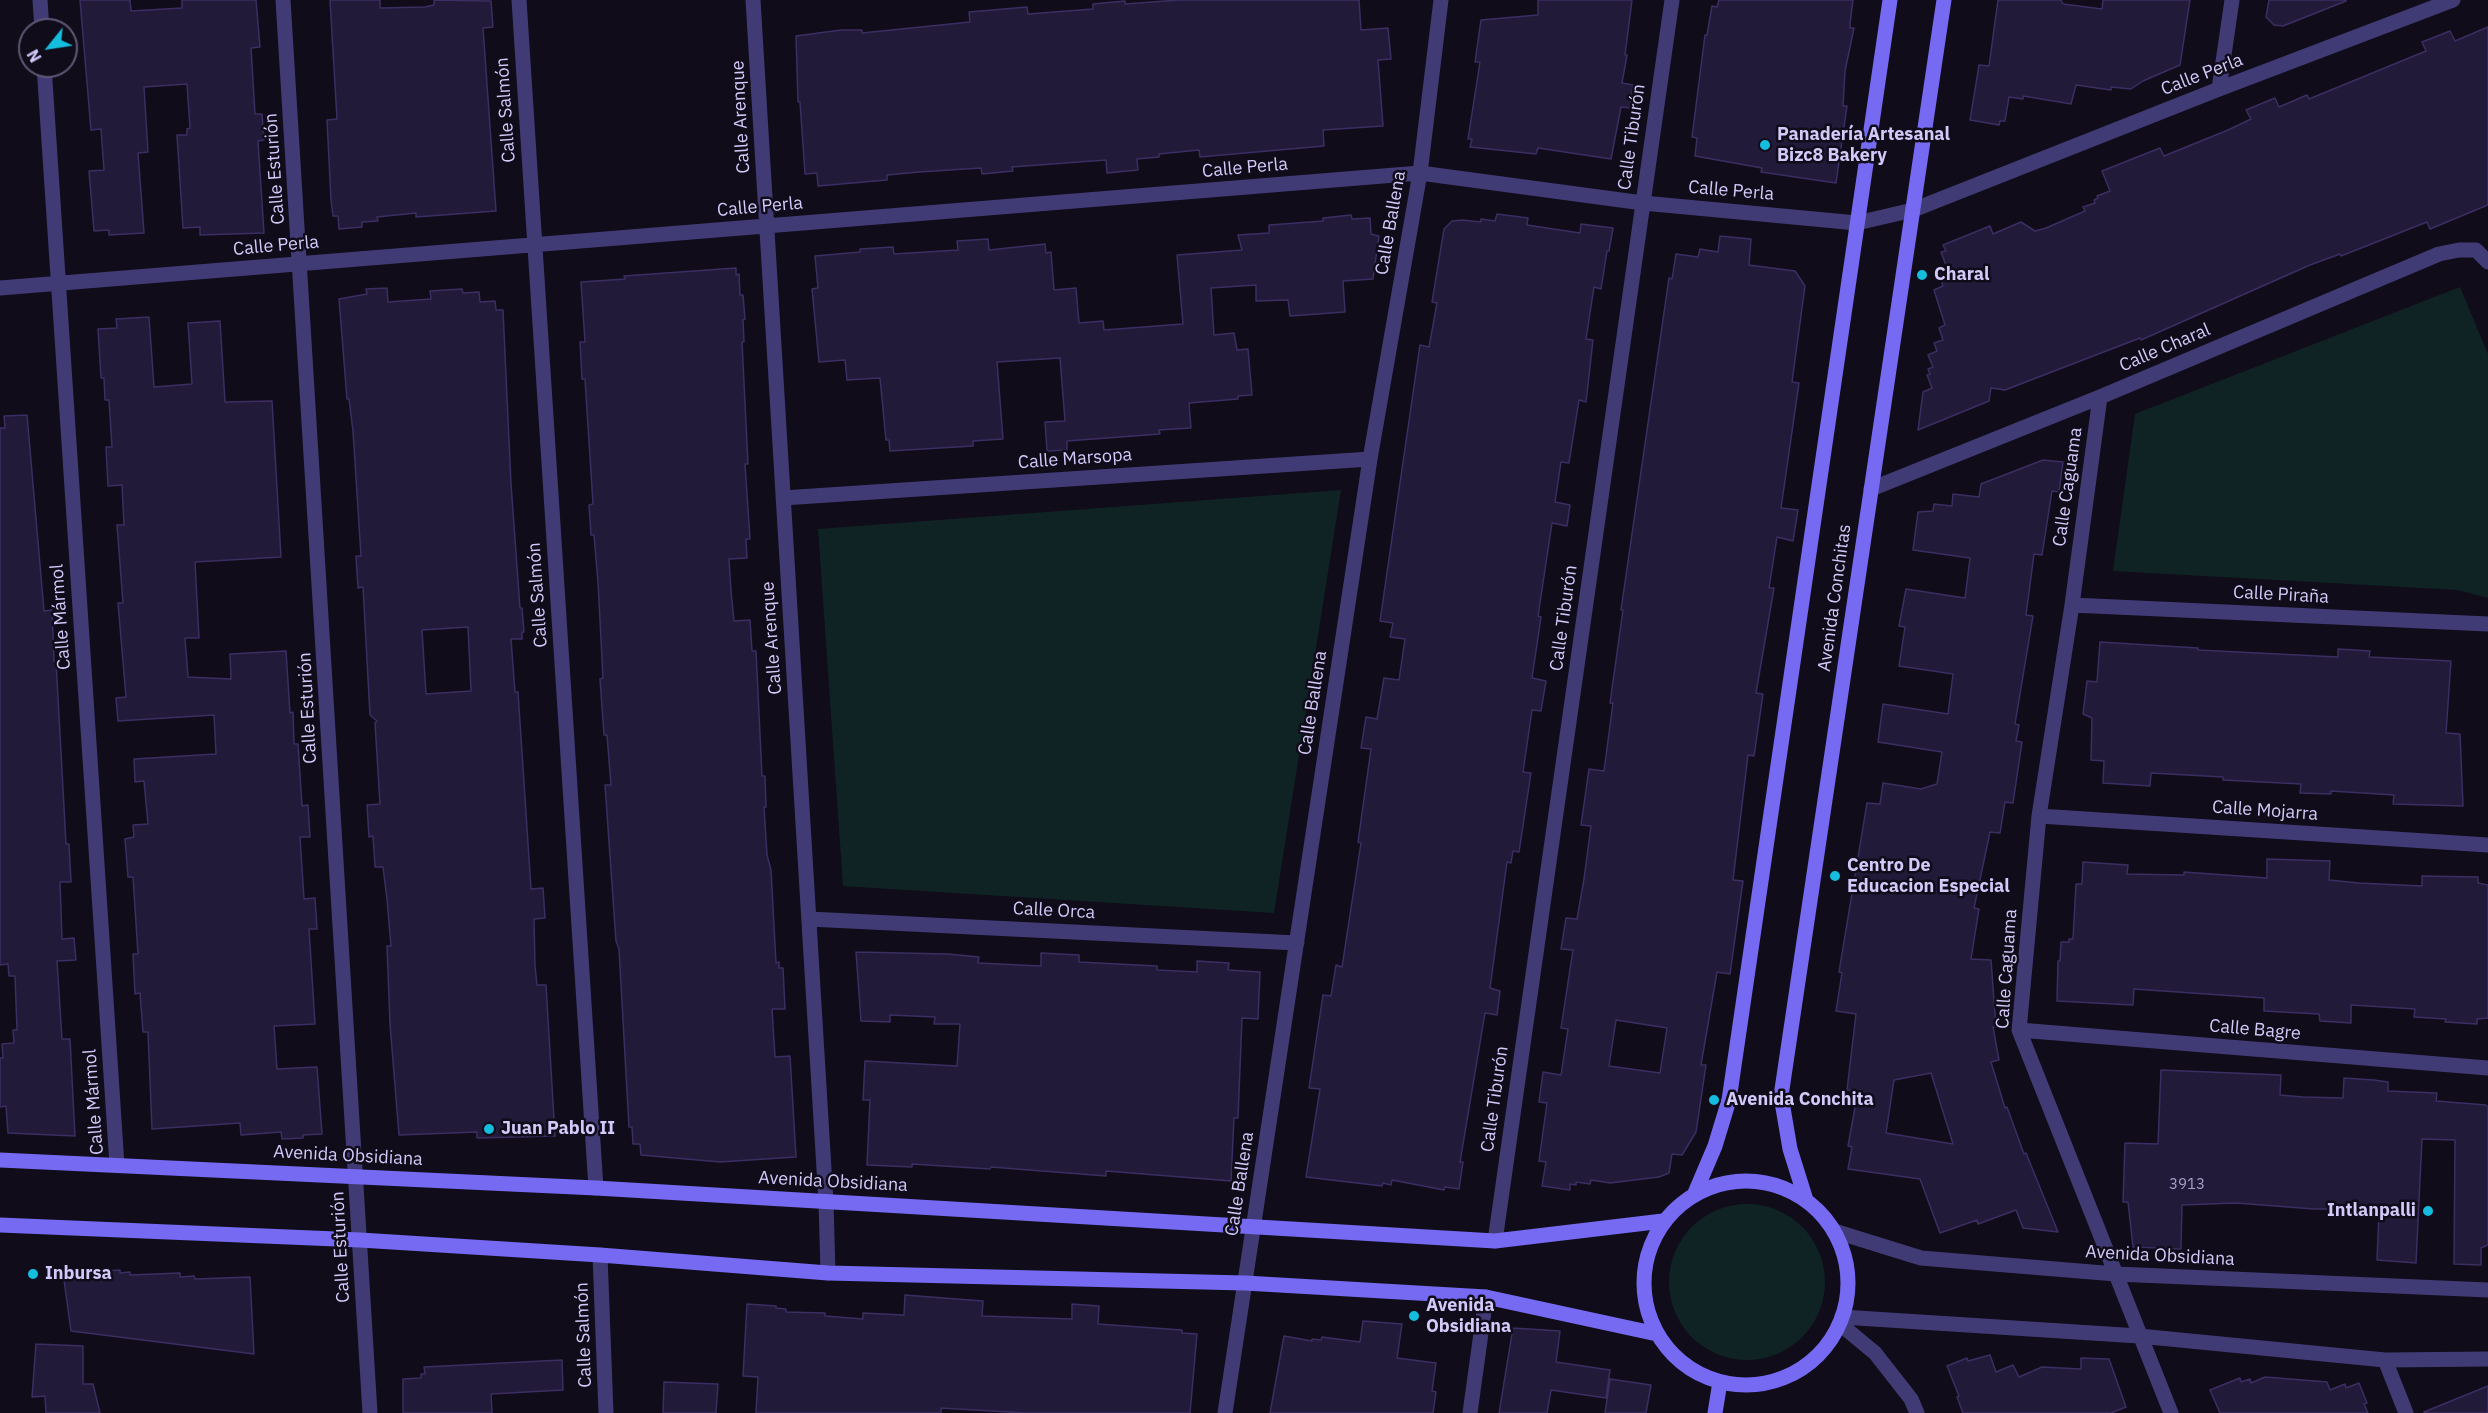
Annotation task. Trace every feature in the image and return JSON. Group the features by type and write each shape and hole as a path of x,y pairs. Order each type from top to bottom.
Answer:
{"street":[{"path":"40,0 41,18"},
{"name":"Calle Esturión","path":"284,0 370,1413"},
{"name":"Calle Salmón","path":"519,0 596,1188"},
{"name":"Calle Arenque","path":"753,0 826,1202 828,1273"},
{"name":"Calle Ballena","path":"1225,1413 1370,459 1420,173 1441,0"},
{"name":"Calle Tiburón","path":"1495,1241 1672,0"},
{"name":"Avenida Conchitas","path":"1695,1193 1715,1146 1730,1101 1890,0"},
{"name":"Avenida Conchitas","path":"1806,1200 1790,1149 1781,1096 1944,0"},
{"path":"2219,89 2232,0"},
{"name":"Calle Perla","path":"0,288 1420,173 1643,203 1857,223 1913,210 2219,89 2453,0"},
{"name":"Calle Mármol","path":"46,78 117,1165"},
{"name":"Calle Charal","path":"1871,489 2439,254 2459,250 2476,250 2488,262"},
{"name":"Calle Caguama","path":"2100,396 2072,605 2038,816 2019,1030 2171,1413"},
{"name":"Calle Marsopa","path":"783,498 1370,459"},
{"name":"Calle Piraña","path":"2072,605 2488,624"},
{"name":"Calle Mojarra","path":"2038,816 2488,845"},
{"name":"Calle Orca","path":"809,918 1296,943"},
{"name":"Calle Bagre","path":"2019,1030 2488,1068"},
{"name":"Avenida Obsidiana","path":"0,1160 596,1188 1495,1241 1663,1221"},
{"path":"1732,1181 1771,1183 1806,1200 1822,1214 1834,1231 1845,1259 1848,1288 1841,1321 1824,1349 1803,1368 1777,1381 1749,1386 1720,1382 1695,1372 1674,1355 1657,1334 1646,1306 1644,1276 1649,1247 1663,1221 1695,1193 1732,1181"},
{"path":"0,1225 360,1240 600,1255 828,1273 1245,1283 1486,1298 1657,1334"},
{"name":"Avenida Obsidiana","path":"1834,1231 1921,1258 2116,1274 2488,1290"},
{"name":"Calle Salmón","path":"600,1255 606,1413"},
{"path":"1470,1413 1486,1298"},
{"path":"1841,1321 2139,1336 2385,1360 2488,1359"},
{"path":"1841,1321 1875,1353 1911,1399 1917,1413"},
{"path":"2385,1360 2406,1413"},
{"path":"1715,1413 1720,1382"}],"green space":[{"path":"2460,287 2488,354 2488,598 2458,590 2113,571 2135,414"},
{"path":"1341,490 1274,913 843,886 818,529"},
{"path":"1747,1204 1762,1205 1777,1210 1802,1227 1819,1252 1824,1267 1824,1297 1819,1312 1802,1337 1777,1354 1762,1359 1747,1360 1732,1359 1717,1354 1692,1337 1675,1312 1670,1297 1669,1282 1670,1267 1675,1252 1692,1227 1717,1210 1732,1205"}],"building":[{"path":"80,0 130,0 131,11 182,8 182,0 256,0 260,47 251,48 255,114 262,114 264,140 258,141 264,233 200,235 200,227 183,228 177,135 187,135 187,129 190,128 187,84 144,87 148,152 138,153 144,233 109,235 109,230 94,231 89,171 104,170 101,129 91,130"},
{"path":"330,0 380,0 380,8 425,7 434,5 434,0 491,1 493,27 483,28 496,211 416,217 416,213 377,217 378,221 362,222 362,227 339,229 338,216 333,216 331,200 327,120 337,119"},
{"path":"1179,0 1359,0 1361,30 1388,28 1391,59 1378,60 1383,126 1323,130 1324,146 1200,157 1199,150 1159,154 1159,157 1137,159 1138,170 1107,173 1106,160 1012,167 1013,171 982,174 981,168 919,172 887,175 887,180 818,186 817,173 805,174 800,102 798,102 796,36 841,30 862,30 862,33 970,22 969,12 1027,7 1028,14 1093,9 1093,4 1125,1 1125,4"},
{"path":"1538,0 1632,0 1622,83 1633,85 1630,108 1621,107 1611,159 1538,148 1536,154 1470,147 1472,139 1468,139 1480,62 1475,62 1481,20 1538,15"},
{"path":"1719,0 1853,0 1850,28 1854,28 1845,71 1843,106 1847,106 1836,183 1761,172 1762,168 1695,156 1697,138 1692,137 1705,35 1707,35 1712,6 1717,7"},
{"path":"1998,0 2061,0 2063,4 2102,9 2103,0 2190,0 2180,65 2143,81 2131,89 2111,87 2111,90 2076,85 2071,104 2023,96 2023,99 2009,97 2005,121 2000,121 1999,125 1970,120 1979,65 1989,66"},
{"path":"2269,0 2346,1 2283,26 2274,25 2266,17"},
{"path":"2488,27 2488,205 2430,229 2427,222 2341,256 2340,254 2310,265 2141,340 2140,338 2005,390 1991,388 1989,401 1918,430 1923,392 1932,388 1927,375 1930,374 1928,369 1933,367 1928,355 1937,351 1934,343 1943,340 1939,328 1945,325 1934,290 1943,286 1938,271 1947,268 1941,252 1946,251 1943,245 1990,226 1993,234 2021,222 2035,231 2046,228 2085,211 2083,207 2095,203 2097,196 2110,191 2102,171 2160,148 2164,156 2228,130 2251,119 2246,110 2275,98 2279,107 2307,95 2309,99 2426,51 2422,42 2450,31 2455,41"},
{"path":"1497,214 1528,218 1527,225 1580,233 1581,224 1613,228 1601,289 1594,287 1586,339 1593,340 1586,402 1579,400 1569,463 1561,462 1555,502 1570,505 1567,526 1552,523 1538,616 1541,617 1532,678 1546,681 1541,711 1532,710 1523,772 1531,773 1519,852 1513,851 1511,863 1507,862 1490,988 1500,991 1497,1015 1485,1013 1460,1162 1463,1162 1459,1189 1445,1187 1444,1190 1392,1180 1391,1185 1383,1183 1382,1186 1306,1177 1320,1089 1309,1088 1323,995 1331,996 1336,965 1342,967 1361,843 1358,842 1371,749 1361,748 1366,717 1377,719 1384,678 1399,680 1405,639 1390,637 1393,623 1380,621 1420,345 1429,347 1437,303 1432,302 1444,229 1452,221 1481,222 1481,219 1495,221"},
{"path":"1351,215 1352,219 1370,218 1371,234 1379,236 1373,279 1343,281 1345,312 1290,316 1288,300 1256,301 1256,285 1211,288 1214,335 1234,333 1237,350 1248,349 1252,395 1238,396 1238,399 1189,403 1191,428 1159,430 1160,434 1067,441 1067,450 1047,451 1045,422 1065,421 1060,358 997,362 1003,439 973,441 973,446 890,451 889,440 886,440 880,378 847,380 845,360 819,362 812,289 818,288 815,256 893,247 894,254 958,250 957,241 988,239 989,250 1045,244 1046,253 1051,252 1054,290 1076,288 1079,323 1103,321 1104,330 1183,324 1177,255 1242,250 1238,235 1269,233 1269,225 1323,221 1323,218"},
{"path":"1720,236 1751,239 1749,265 1795,271 1805,286 1792,382 1799,383 1781,508 1798,510 1793,541 1777,537 1769,588 1774,588 1756,693 1763,694 1754,756 1748,755 1733,880 1743,881 1730,974 1717,972 1701,1065 1706,1065 1696,1132 1682,1155 1672,1154 1669,1173 1659,1177 1610,1183 1591,1180 1590,1184 1576,1182 1576,1185 1570,1184 1570,1190 1542,1186 1546,1162 1539,1161 1547,1103 1539,1102 1543,1072 1561,1075 1568,1029 1561,1028 1573,950 1561,949 1566,918 1577,919 1584,879 1591,826 1581,825 1589,769 1604,771 1613,703 1610,703 1623,610 1621,610 1669,278 1672,279 1676,254 1698,257 1700,249 1718,252","holes":["1616,1020 1667,1028 1660,1073 1609,1066"]},
{"path":"736,268 736,275 739,274 740,295 743,295 745,319 743,320 744,342 742,342 748,464 745,464 750,539 746,539 747,558 729,559 731,591 734,621 750,620 752,651 756,651 762,776 765,776 767,855 771,870 776,963 779,962 779,968 783,968 785,1009 772,1009 775,1057 790,1056 796,1157 720,1162 641,1155 640,1144 633,1144 632,1127 629,1127 619,949 616,941 605,785 611,785 607,735 604,735 600,679 603,678 598,582 589,505 593,504 585,379 582,379 580,342 585,342 581,282 625,279 624,276"},
{"path":"387,288 388,302 431,299 430,291 462,289 463,293 479,292 480,302 495,301 496,310 503,310 511,484 520,608 522,608 524,632 522,632 522,639 511,639 515,692 518,692 531,889 543,888 545,918 534,919 535,966 537,985 546,985 555,1136 477,1138 477,1132 399,1135 390,1024 387,946 391,946 387,899 383,867 375,867 373,836 369,837 367,805 380,804 375,723 377,721 370,715 363,587 358,588 356,556 361,556 353,431 349,399 347,399 339,299 367,294 366,289","holes":["468,627 471,691 426,694 422,630"]},
{"path":"149,317 154,387 192,384 188,323 220,321 225,402 272,401 281,557 195,562 199,638 185,638 188,677 231,679 230,654 286,651 294,744 298,744 302,806 308,805 310,837 300,837 304,899 315,898 317,929 309,929 315,1024 274,1026 277,1069 317,1067 322,1134 303,1135 303,1138 282,1139 281,1132 241,1135 240,1123 152,1129 148,1032 143,1032 140,993 135,994 133,954 138,954 133,877 128,877 125,839 134,837 133,825 148,824 144,781 135,782 134,759 216,754 214,715 118,721 116,698 126,697 118,603 123,603 117,525 124,525 122,485 108,486 106,447 112,447 109,400 105,400 104,378 101,378 98,329 117,328 116,319"},
{"path":"27,415 44,611 52,610 66,844 69,844 71,882 60,882 62,939 74,938 76,960 57,961 62,1039 70,1039 75,1136 8,1133 6,1106 0,1107 2,1044 14,1043 13,1030 17,1030 15,976 9,976 8,964 0,965 0,428 5,428 4,416"},
{"path":"2043,460 2063,462 2059,492 2052,491 2042,555 2034,554 2026,615 2033,616 2015,724 2019,725 2016,741 2022,742 2013,803 2005,802 2000,833 1990,832 1974,908 1979,909 1971,959 1991,960 1996,1027 1993,1027 1999,1060 1991,1062 2005,1108 2007,1107 2024,1154 2026,1153 2058,1232 2023,1228 2016,1210 1978,1224 1977,1220 1940,1233 1920,1179 1848,1169 1852,1147 1848,1146 1858,1091 1847,1090 1856,1014 1836,1011 1842,973 1839,972 1867,803 1880,804 1883,783 1921,789 1937,784 1942,752 1878,742 1883,704 1948,714 1953,674 1899,666 1905,627 1899,626 1906,589 1965,598 1970,558 1913,550 1918,512 1933,511 1934,504 1952,506 1953,494 1979,497 1981,484","holes":["1931,1073 1953,1144 1886,1133 1894,1080"]},
{"path":"2100,642 2198,648 2198,650 2338,657 2338,649 2370,651 2369,657 2451,661 2446,733 2460,734 2463,806 2393,804 2394,795 2331,791 2331,794 2300,793 2301,784 2223,780 2223,777 2151,773 2150,786 2103,783 2104,761 2091,760 2092,718 2083,714 2087,681 2097,682"},
{"path":"2267,859 2330,861 2329,880 2359,883 2422,886 2422,876 2478,877 2478,883 2488,885 2488,1018 2477,1019 2477,1024 2445,1022 2446,1019 2414,1017 2415,1009 2351,1005 2351,1023 2320,1021 2319,1014 2264,1011 2264,998 2134,989 2133,1005 2057,1001 2061,942 2069,942 2069,939 2073,939 2076,884 2082,884 2083,862 2128,865 2127,874 2184,875 2184,872 2267,878"},
{"path":"856,952 948,954 979,957 978,963 1041,966 1041,953 1079,955 1079,962 1157,966 1157,970 1197,972 1197,961 1229,963 1228,970 1260,972 1258,1019 1242,1018 1238,1118 1234,1118 1231,1181 1106,1171 1106,1176 991,1167 990,1169 912,1164 912,1167 867,1165 870,1100 863,1100 865,1061 957,1066 960,1024 934,1024 935,1017 890,1015 890,1022 861,1021"},
{"path":"2161,1070 2281,1075 2280,1095 2303,1097 2343,1098 2344,1078 2374,1080 2388,1082 2388,1091 2437,1093 2436,1101 2486,1105 2488,1107 2488,1245 2481,1248 2481,1265 2454,1264 2455,1140 2422,1139 2416,1263 2377,1260 2379,1213 2367,1212 2367,1209 2314,1209 2236,1203 2182,1205 2181,1249 2133,1247 2128,1202 2123,1202 2125,1143 2158,1144"},
{"path":"120,1270 120,1273 130,1272 130,1275 180,1273 180,1277 194,1276 195,1279 250,1277 254,1354 71,1331 64,1280 82,1278 81,1272"},
{"path":"905,1295 983,1301 982,1316 1072,1319 1072,1304 1099,1306 1098,1324 1182,1330 1182,1333 1197,1334 1190,1413 1025,1413 941,1408 941,1413 756,1413 758,1377 743,1376 747,1304 776,1306 776,1308 786,1309 786,1312 825,1313 825,1316 863,1319 863,1313 904,1315"},
{"path":"1363,1321 1402,1324 1397,1358 1436,1363 1432,1391 1436,1392 1433,1413 1270,1413 1284,1336 1312,1341 1312,1339 1321,1340 1322,1337 1360,1342"},
{"path":"1513,1328 1560,1331 1556,1362 1610,1370 1606,1398 1551,1390 1547,1413 1499,1413"},
{"path":"36,1344 83,1346 83,1384 93,1384 100,1413 46,1413 45,1396 32,1397"},
{"path":"1990,1355 1996,1372 2013,1365 2019,1377 2042,1367 2081,1369 2081,1358 2109,1359 2126,1407 2111,1413 1963,1413 1947,1366 1967,1358 1968,1361"},
{"path":"562,1360 563,1390 491,1394 492,1413 403,1413 403,1379 421,1378 421,1374 425,1374 424,1367"},
{"path":"2265,1377 2327,1382 2330,1390 2345,1384 2346,1388 2359,1383 2367,1403 2364,1404 2368,1413 2220,1413 2210,1390 2240,1378 2241,1382 2250,1379 2251,1383"},
{"path":"1610,1379 1651,1385 1646,1413 1605,1413"},
{"path":"664,1382 718,1384 716,1413 663,1413"},
{"path":"2488,1386 2488,1413 2424,1413 2424,1412"}],"place":[{"name":"Panadería Artesanal Bizc8 Bakery","path":"1765,145"},
{"name":"Charal","path":"1922,275"},
{"name":"Centro De Educacion Especial","path":"1835,876"},
{"name":"Avenida Conchita","path":"1714,1100"},
{"name":"Juan Pablo II","path":"489,1129"},
{"name":"Intlanpalli","path":"2428,1211"},
{"name":"Inbursa","path":"33,1274"},
{"name":"Avenida Obsidiana","path":"1414,1316"}]}
